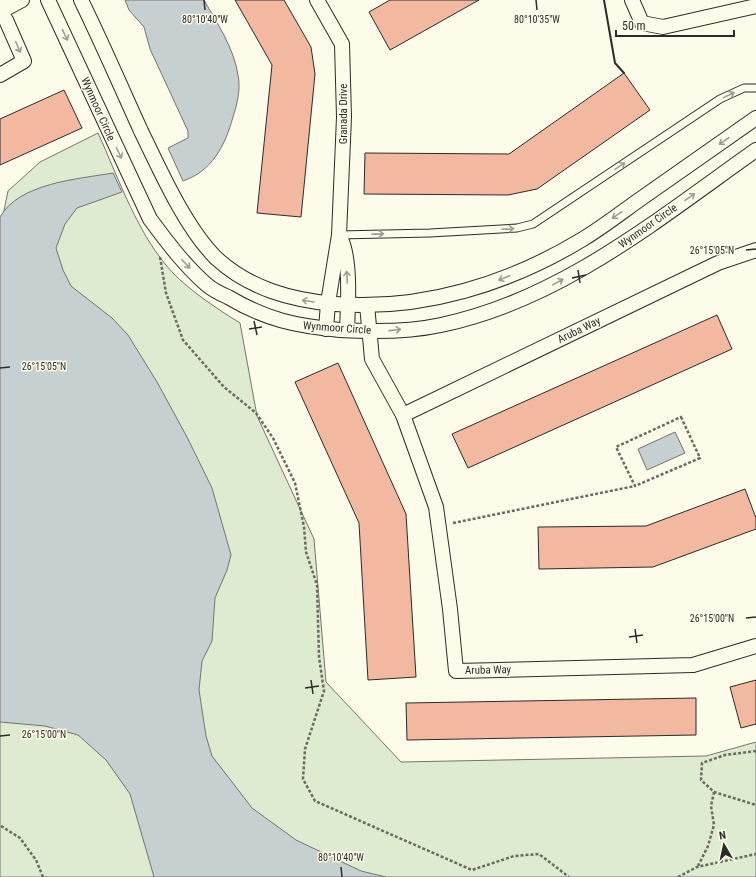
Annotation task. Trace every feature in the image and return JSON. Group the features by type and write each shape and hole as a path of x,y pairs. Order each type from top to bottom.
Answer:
{"street":[{"path":"0,5 9,7 22,0"},
{"name":"Wynmoor Circle","path":"48,0 150,219 171,248 207,286 242,306 273,320 305,327 368,331 440,325 496,310 550,286 611,252 756,150"},
{"path":"82,0 166,184 195,230 216,257 236,274 265,290 306,301 348,305 396,304 436,298 490,284 533,266 583,239 756,118"},
{"name":"Granada Drive","path":"316,0 342,44 344,117 339,235 328,303 326,329"},
{"path":"632,0 642,23 663,27 756,6"},
{"path":"0,12 6,20 24,61 0,75"},
{"name":"Granada Drive","path":"339,235 345,249 348,305 347,330"},
{"name":"Aruba Way","path":"403,415 718,263 756,250"},
{"name":"Aruba Way","path":"367,305 368,331 372,359 403,415 436,507 450,609 456,671 693,665 756,646"}],"lane":[{"path":"339,235 501,229 517,228 533,224 720,99 744,88 756,88"}],"path":[{"path":"159,255 166,294 183,340 224,387 256,413 273,438 295,483 304,527 306,552 317,585 319,657 324,691 305,749 302,779 315,801 472,870 514,856 539,854 569,877"},
{"path":"438,526 635,486 700,458 681,417 616,447 635,486"},
{"path":"756,751 725,755 702,763 701,780 714,792 756,805"},
{"path":"697,867 708,846 714,825 711,806 714,792"},
{"path":"0,826 20,838 36,860 43,877"},
{"path":"678,877 697,867 756,854"}],"green space":[{"path":"98,133 130,206 149,242 173,273 188,287 240,323 257,416 314,539 326,682 401,762 706,756 756,742 756,877 0,877 0,230 8,191 40,162"}],"shaded area":[{"path":"125,0 204,0 233,55 239,81 239,91 230,128 216,156 209,164 193,177 183,181 168,148 188,138 188,131 150,49 144,27 129,10"},
{"path":"113,173 122,192 77,208 65,224 56,248 63,270 71,286 112,318 128,335 157,382 187,437 212,488 231,555 227,570 215,598 212,641 202,661 199,690 206,736 212,756 252,808 296,840 361,871 386,877 154,877 130,794 106,760 78,735 45,726 0,722 0,217 9,206 21,197 50,184"},
{"path":"675,432 685,453 647,470 638,449"}],"building":[{"path":"235,0 284,0 311,47 315,74 301,217 257,213 272,65"},
{"path":"390,0 479,0 390,50 369,12"},
{"path":"624,73 650,110 537,189 508,195 364,194 365,153 509,154"},
{"path":"64,90 82,128 0,165 0,119"},
{"path":"717,315 732,349 468,468 452,434"},
{"path":"338,363 406,514 416,677 368,680 359,523 295,382"},
{"path":"745,489 756,518 756,529 653,567 539,569 538,527 646,526"},
{"path":"756,680 756,724 741,728 730,687"},
{"path":"696,698 696,735 407,740 406,703"}],"wall":[{"path":"604,0 615,63 624,73"}]}
